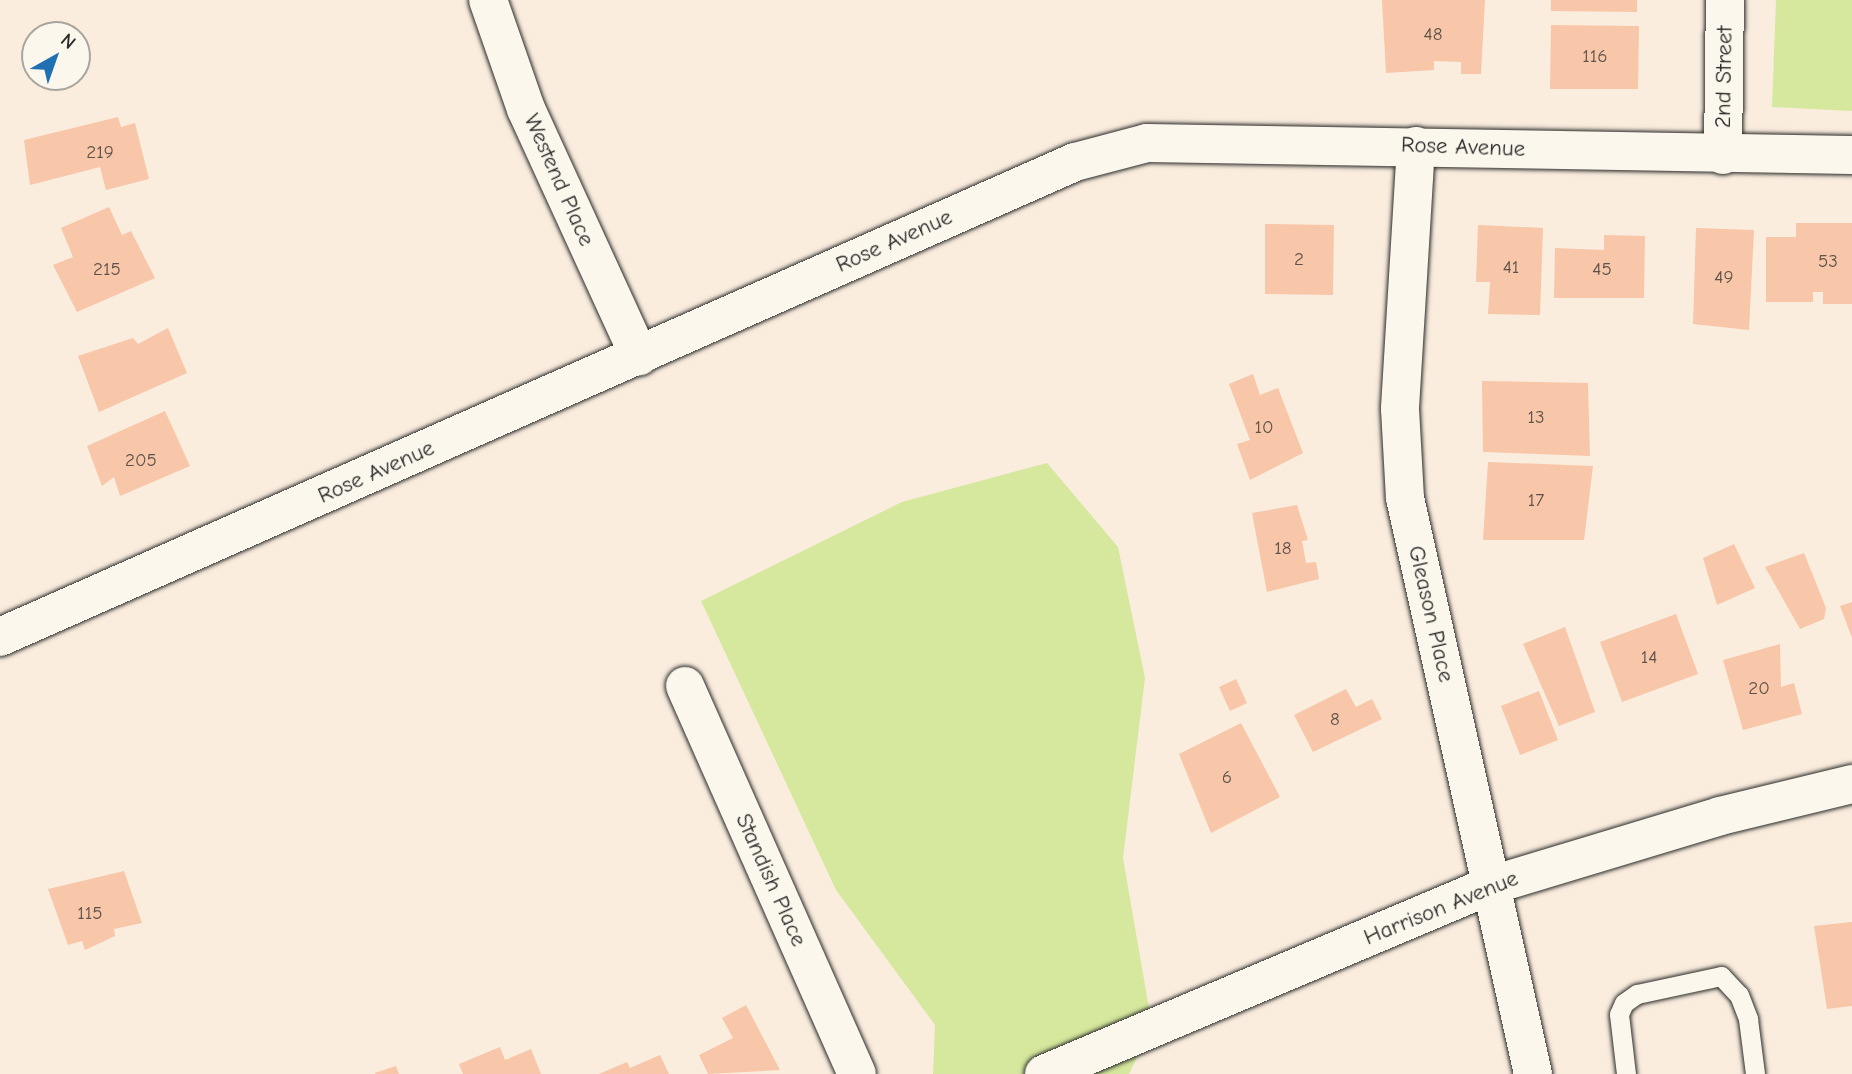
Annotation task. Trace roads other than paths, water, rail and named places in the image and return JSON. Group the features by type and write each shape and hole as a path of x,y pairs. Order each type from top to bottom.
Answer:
{"street":[{"name":"Westend Place","path":"488,0 526,109 639,356"},
{"name":"2nd Street","path":"1723,155 1725,0"},
{"name":"Rose Avenue","path":"0,637 1075,162 1147,143 1416,146 1723,155 1852,155"},
{"name":"Gleason Place","path":"1416,146 1400,409 1405,498 1533,1074"},
{"name":"Standish Place","path":"685,685 857,1074"},
{"name":"Harrison Avenue","path":"1044,1074 1492,885 1720,816 1852,784"}],"lane":[{"path":"1626,1074 1619,1014 1624,1003 1637,994 1721,976 1739,995 1748,1019 1755,1074"}]}
